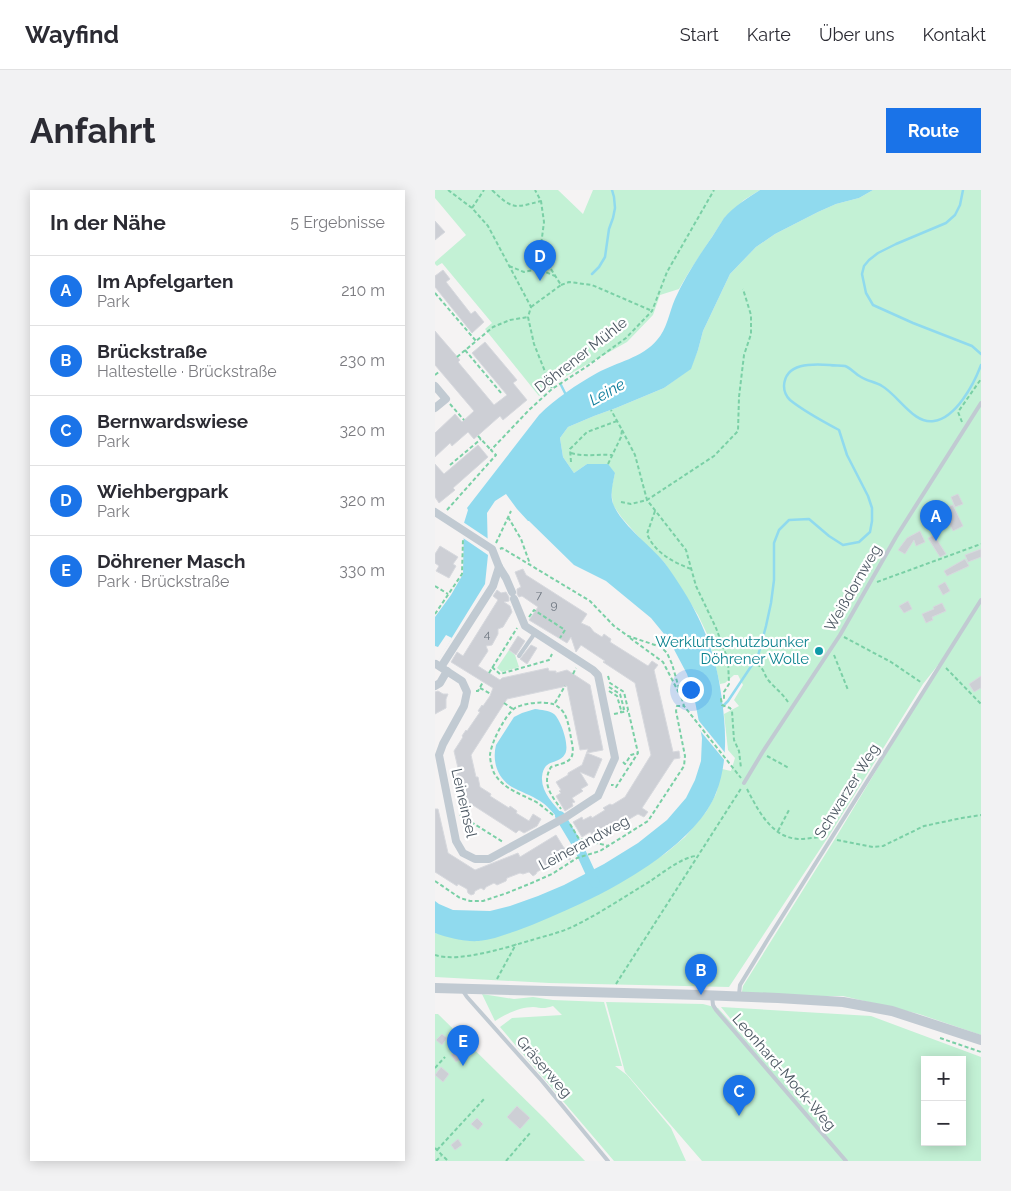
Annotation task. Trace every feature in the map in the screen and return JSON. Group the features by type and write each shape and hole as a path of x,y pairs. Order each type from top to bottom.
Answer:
{"street":[{"path":"435,386 446,399 435,408"},
{"path":"438,514 492,549 522,619"},
{"path":"435,686 440,683 441,668 493,586 499,568"},
{"name":"Leineinsel","path":"467,692 464,706 439,755 456,841 463,853 475,859 489,858 566,817 598,796 615,758 598,675 525,626 522,619"},
{"path":"441,668 462,681 467,692"},
{"path":"435,988 616,994 712,1000 739,997 828,1000 892,1010 981,1040"}],"lane":[{"name":"Weißdornweg","path":"744,783 840,635 896,537 981,403"},
{"name":"Schwarzer Weg","path":"739,997 740,985 768,939 981,600"},
{"path":"519,656 535,633"},
{"name":"Gräserweg","path":"462,989 608,1161"},
{"path":"707,1008 712,1000"},
{"name":"Leonhard-Mock-Weg","path":"712,1000 716,1010 846,1161"}],"path":[{"path":"448,190 472,208 487,226 531,308"},
{"path":"472,208 484,190"},
{"path":"492,190 507,204 514,206 541,201"},
{"path":"535,190 541,201 544,222 541,245 544,258 561,285"},
{"name":"Döhrener Mühle","path":"438,514 496,455 491,450 529,410 552,389 626,338 652,311 667,272 714,190"},
{"path":"509,266 524,272 533,270 543,271 555,276"},
{"path":"552,389 534,344 529,317 531,308 561,285 569,282 592,285 652,311"},
{"path":"621,502 631,504 647,500 714,456 738,431 739,397 744,355 751,334 751,315 743,289"},
{"path":"435,293 475,341"},
{"path":"457,356 493,327 510,320 529,317"},
{"path":"465,350 501,394"},
{"path":"435,375 440,371"},
{"path":"965,428 958,412 981,379"},
{"path":"446,399 464,420"},
{"path":"611,410 635,455 647,500 686,550 696,586 717,628 728,660 729,684 724,692 724,699 721,699 722,705 732,710 734,740 739,751 741,768"},
{"path":"571,462 570,449 587,432 617,421"},
{"path":"608,464 621,437 622,430"},
{"path":"478,436 491,450"},
{"path":"450,465 481,439"},
{"path":"571,454 581,456 595,454 612,455"},
{"path":"492,549 511,511"},
{"path":"655,511 647,534 652,544 666,557 691,569"},
{"path":"508,517 521,539 531,566"},
{"path":"435,614 462,574 463,530"},
{"path":"868,585 981,544"},
{"path":"492,549 502,548 590,601 614,626 663,662 682,700"},
{"path":"435,586 448,594"},
{"path":"489,673 492,668 522,619 530,616 534,610 565,630 549,660 500,674 492,668"},
{"path":"840,635 891,662 927,686"},
{"path":"628,636 661,647 667,653 684,706 733,766 769,825 786,836 798,839 831,838 873,847 883,846 924,826 981,815"},
{"path":"831,648 848,690"},
{"path":"757,664 763,669 770,682 788,700 791,708"},
{"path":"940,664 981,704"},
{"path":"607,673 610,683 608,685 609,688 620,694 624,709 621,711"},
{"path":"467,692 478,691 483,682"},
{"path":"610,683 624,692 637,753 616,787 613,784"},
{"path":"555,704 565,686"},
{"path":"480,688 491,694"},
{"path":"602,692 609,691 617,696 621,711"},
{"path":"557,821 539,804 507,788 494,772 490,756 496,737 513,709 533,702 555,704 563,712 569,731 573,754 569,761 551,767 548,772 547,785 551,795 579,839 609,846"},
{"path":"505,703 513,709"},
{"name":"Leinerandweg","path":"435,881 460,898 470,901 483,901 507,894 552,874 577,858 600,851 648,821 684,766 685,756 676,711 677,706 684,706"},
{"path":"607,716 621,711 628,711"},
{"path":"625,764 631,755 637,753"},
{"path":"762,753 789,768"},
{"path":"616,994 616,984 744,783"},
{"path":"778,831 790,808"},
{"path":"449,809 510,847"},
{"path":"435,954 458,957 497,949 560,932 651,881 674,865 697,856"},
{"path":"495,990 496,981 516,944"},
{"path":"435,1068 445,1057"},
{"path":"448,1161 436,1149 485,1098"},
{"path":"506,1161 530,1133"},
{"path":"436,1161 442,1155"}],"green space":[{"path":"435,190 558,190 583,214 593,190 760,190 744,200 725,217 679,289 660,295 653,315 627,342 554,383 539,396 485,329 492,323 442,263 437,266 435,264 466,235 435,198"},
{"path":"873,190 981,190 981,1035 919,1014 843,996 741,997 743,986 838,834 938,665 923,684 832,831 729,987 549,983 435,977 435,933 463,940 479,941 616,885 666,853 685,837 706,812 716,794 722,769 731,771 735,758 728,750 724,714 739,706 734,700 743,685 738,675 734,675 725,683 720,684 708,636 698,615 664,562 644,543 613,505 611,490 615,473 587,464 574,473 563,457 560,438 568,427 664,388 690,369 703,331 730,274 756,247 775,234 818,212 836,204 859,198"},
{"path":"509,650 515,655 519,667 502,672 497,668"},
{"path":"482,994 514,999 533,997 553,1000 604,1002 622,1066 615,1066 627,1075 671,1128 686,1161 614,1161 500,1027 512,1018 562,1015 553,1006 545,1008 528,1007 513,1011 495,1021"},
{"path":"606,1002 703,1004 718,1008 760,1055 721,1007 871,1016 981,1057 981,1161 702,1161 625,1072"},
{"path":"435,1014 438,1014 585,1161 435,1161"}],"water":[{"name":"Leine","path":"760,190 873,190 859,198 836,204 818,212 775,234 756,247 730,274 703,331 691,369 664,388 568,427 560,438 563,457 574,473 587,464 608,464 615,473 612,494 614,506 618,514 637,536 667,565 691,603 704,629 717,670 724,723 723,770 716,793 707,810 694,827 677,843 639,872 600,894 533,925 489,940 463,940 435,933 435,901 453,910 490,911 510,906 564,885 638,843 667,820 686,798 695,780 701,761 702,738 694,696 687,674 669,640 651,618 606,581 574,565 528,521 506,494 495,501 487,513 488,555 485,584 435,665 435,617 463,574 464,523 467,508 539,415 559,397 597,373 644,351 657,340 666,326 675,299 683,283 724,218"},
{"path":"535,709 554,714 566,739 565,754 559,760 545,767 542,777 546,793 562,814 557,817 543,803 507,783 499,774 495,763 496,745 514,717"}],"pier":[{"path":"463,522 490,540 488,555 463,538"},
{"path":"446,635 452,638 435,666 435,646 438,647"},
{"path":"695,716 726,754 726,762 697,727"}],"building":[{"path":"435,221 445,232 435,240"},
{"path":"443,270 450,279 446,282 471,314 475,311 484,322 472,333 435,287 435,276"},
{"path":"435,331 494,405 507,395 472,353 485,342 517,380 513,383 527,400 503,420 500,416 474,439 468,432 452,446 450,443 435,457 435,433 455,414 462,422 474,411 435,365"},
{"path":"478,445 488,457 439,503 435,497 435,464 444,474"},
{"path":"958,494 963,504 955,507 951,497"},
{"path":"953,505 963,526 953,531 947,519 936,523 933,515 946,511 945,508"},
{"path":"920,531 925,542 916,546 914,540 905,554 898,550 907,538"},
{"path":"934,535 946,554 940,557 928,538"},
{"path":"440,546 458,557 453,564 456,566 449,578 436,571 439,566 435,563 435,554"},
{"path":"981,549 981,557 968,562 965,555"},
{"path":"965,559 969,566 947,576 944,571"},
{"path":"523,569 526,575 587,614 581,623 590,627 602,637 604,634 611,639 610,642 648,666 652,661 658,665 654,670 673,752 679,751 680,758 674,759 642,808 648,812 644,817 638,814 599,837 598,835 594,837 590,832 582,837 573,822 582,817 583,820 591,816 592,818 605,810 603,808 625,797 651,755 635,683 581,645 576,652 571,637 567,643 529,620 538,607 517,594 517,589 521,587 515,572"},
{"path":"945,582 950,591 943,595 938,586"},
{"path":"497,590 501,593 506,592 509,601 504,602 510,606 512,612 503,627 498,629 498,634 492,645 486,646 488,651 478,666 500,680 548,668 549,671 556,671 556,673 567,670 590,685 603,750 587,753 602,759 594,778 580,772 588,785 581,789 583,791 572,798 575,802 572,803 573,806 565,811 556,796 561,793 559,791 561,790 556,782 582,765 588,749 580,750 567,686 507,699 471,755 480,787 491,794 490,796 509,808 510,806 517,811 516,813 529,821 533,814 541,819 537,826 524,833 519,830 516,833 465,800 461,783 455,784 453,776 458,775 454,751 466,730 480,712 478,711 490,696 493,688 451,662 457,652 463,656 498,600 493,596"},
{"path":"908,601 912,609 904,613 899,606"},
{"path":"942,603 946,611 932,617 933,620 926,623 922,614"},
{"path":"518,636 525,641 516,655 509,650"},
{"path":"531,645 537,648 527,664 520,659"},
{"path":"981,676 981,688 974,692 969,684"},
{"path":"435,692 448,694 446,708 435,714"},
{"path":"435,809 438,809 448,853 475,870 518,853 520,857 556,835 564,848 572,850 570,860 561,857 533,876 529,872 520,873 507,878 506,881 497,885 494,883 484,890 481,888 471,895 467,889 458,884 457,886 435,872"},
{"path":"442,1034 447,1038 442,1045 436,1040"},
{"path":"460,1049 465,1056 456,1062 451,1055"},
{"path":"441,1067 449,1074 443,1082 435,1075"},
{"path":"517,1106 530,1118 520,1129 507,1117"},
{"path":"477,1118 483,1124 478,1130 471,1124"},
{"path":"458,1139 462,1145 455,1150 451,1145"}],"waterway":[{"path":"592,274 605,257 609,229 615,208 612,190"},
{"path":"963,190 960,205 955,215 946,223 878,253 864,266 862,274 866,293 873,305 972,346 981,354"},
{"path":"722,707 758,656 771,603 774,580 774,543 779,530 789,520 809,519 843,545 859,542 870,532 872,508 868,496 847,455 839,430 808,412 786,395 784,386 789,372 808,365 845,366 863,378 877,383 888,390 913,414 927,421 934,421 942,419 957,407 969,390 981,365"},
{"path":"561,385 566,395"},
{"path":"560,816 578,846 595,883"}],"place":[{"name":"Wiehbergpark","path":"540,281"},
{"name":"Im Apfelgarten","path":"936,541"},
{"name":"Werkluftschutzbunker Döhrener Wolle","path":"819,651"},
{"name":"Brückstraße","path":"701,995"},
{"name":"Döhrener Masch","path":"463,1066"},
{"name":"Bernwardswiese","path":"739,1116"}]}
